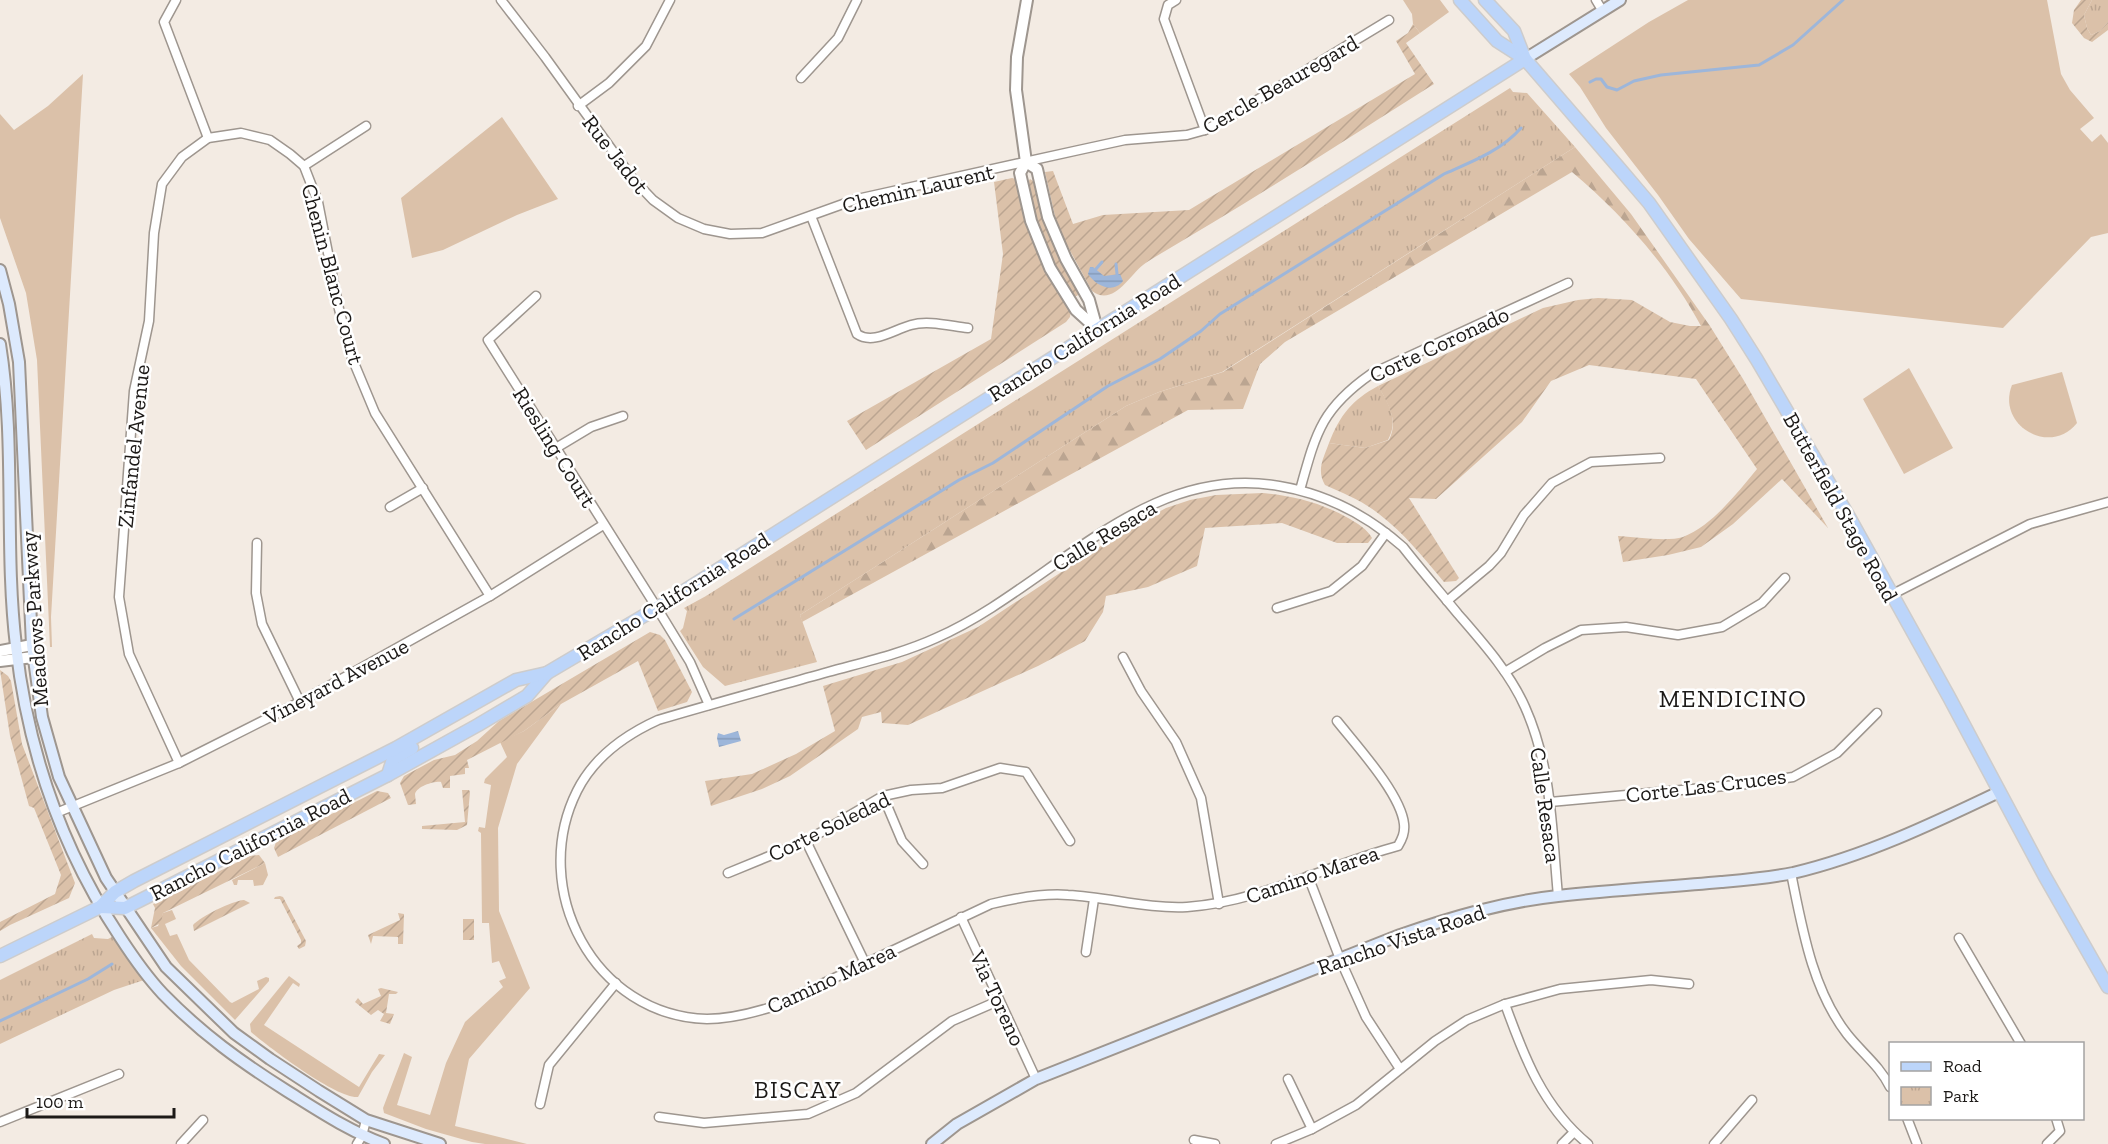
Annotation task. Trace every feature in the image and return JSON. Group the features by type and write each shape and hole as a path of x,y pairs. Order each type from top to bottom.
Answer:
{"main road":[{"name":"Butterfield Stage Road","path":"1460,0 1497,41 1525,59 1649,203 1703,277 1785,406 1849,517 2108,987"},
{"name":"Butterfield Stage Road","path":"1485,0 1514,32 1525,59"},
{"name":"Rancho California Road","path":"0,956 100,907 115,892 396,748 516,680 547,673 657,608 1620,0"},
{"name":"Meadows Parkway","path":"0,270 14,331 20,374 32,645 42,717 59,777 106,878 166,967 234,1033 270,1059 366,1120 440,1144"},
{"name":"Meadows Parkway","path":"0,344 6,414 17,653 22,692 30,734 56,813 100,907 147,976 170,1001 217,1044 248,1067 342,1126 360,1140 384,1144"},
{"name":"Rancho California Road","path":"100,907 125,908 388,775 527,696 547,673"},
{"path":"388,775 393,759 454,724 468,707"},
{"name":"Rancho Vista Road","path":"932,1144 957,1124 1036,1079 1400,935 1457,916 1516,902 1558,896 1729,881 1791,873 1859,855 1917,831 1999,792"}],"street":[{"path":"176,0 164,22 208,138"},
{"name":"Rue Jadot","path":"501,0 633,179 653,200 678,218 704,229 730,234 762,233 811,216"},
{"path":"578,106 609,82 646,46 670,0"},
{"path":"801,78 838,38 857,0"},
{"path":"1027,0 1017,57 1016,90 1026,162 1020,173 1039,244 1050,268 1076,310 1097,329"},
{"path":"1176,0 1168,5 1164,19 1205,130"},
{"path":"1596,0 1602,10"},
{"name":"Cercle Beauregard","path":"1026,162 1125,140 1187,135 1205,130 1389,20"},
{"path":"304,166 366,126"},
{"name":"Chenin Blanc Court","path":"208,138 241,133 270,140 304,166 318,202 339,309 352,358 375,413 490,596"},
{"name":"Zinfandel Avenue","path":"178,763 129,654 119,597 134,391 148,321 154,233 162,184 182,157 208,138"},
{"path":"1026,162 1037,169 1048,217 1066,259 1089,300 1097,329"},
{"name":"Chemin Laurent","path":"811,216 857,199 1026,162"},
{"path":"811,216 857,334 864,338 874,338 914,324 932,323 968,328"},
{"name":"Corte Coronado","path":"1300,490 1312,445 1323,421 1349,389 1371,374 1568,283"},
{"name":"Riesling Court","path":"536,296 488,340 690,662 709,705"},
{"path":"556,448 591,427 623,416"},
{"path":"1447,602 1495,560 1524,515 1552,483 1591,462 1660,458"},
{"name":"Calle Resaca","path":"709,705 890,656 937,638 976,617 1121,520 1150,504 1204,487 1236,484 1265,483 1300,490 1328,498 1357,513 1403,547 1505,672 1524,706 1535,733 1544,766 1550,802 1558,896"},
{"path":"390,507 423,488"},
{"path":"1891,595 2030,524 2108,502"},
{"name":"Vineyard Avenue","path":"56,813 178,763 300,702 490,596 603,525"},
{"path":"1276,608 1331,591 1362,566 1386,533"},
{"path":"257,543 256,592 262,624 300,702"},
{"path":"1505,672 1581,630 1626,627 1678,635 1722,627 1762,603 1785,578"},
{"path":"0,661 32,645"},
{"path":"0,651 33,657"},
{"path":"1123,657 1141,691 1176,742 1201,798 1219,904"},
{"name":"Camino Marea","path":"709,705 658,720 621,740 604,755 578,790 568,813 562,838 560,861 561,884 567,909 577,934 592,959 616,983 653,1006 678,1015 707,1018 737,1016 775,1006 991,904 1017,898 1069,895 1150,906 1185,907 1219,904 1252,896 1398,846 1404,836 1404,824 1400,810 1390,793 1336,721"},
{"name":"Corte Las Cruces","path":"1550,802 1747,784 1793,777 1837,753 1877,713"},
{"name":"Corte Soledad","path":"728,873 806,841 883,796 911,790 942,788 1000,768 1026,772 1070,841"},
{"path":"883,796 902,841 924,864"},
{"path":"806,841 865,963"},
{"path":"1791,873 1802,927 1814,968 1828,1002 1846,1033 1884,1074 1889,1085"},
{"path":"1308,876 1340,959 1366,1017 1400,1069"},
{"path":"1086,952 1094,899"},
{"name":"Via Toreno","path":"961,917 1036,1079"},
{"path":"1959,938 2020,1042"},
{"path":"1276,1144 1312,1129 1356,1105 1435,1041 1467,1020 1504,1004 1560,989 1651,980 1689,984"},
{"path":"540,1104 549,1065 616,983"},
{"path":"659,1117 704,1123 808,1114 856,1093 952,1021 998,1001"},
{"path":"1504,1004 1524,1059 1548,1101 1574,1132 1588,1144"},
{"path":"0,1122 119,1074"},
{"path":"1288,1079 1312,1129"},
{"path":"1714,1144 1752,1100"},
{"path":"181,1144 203,1120"},
{"path":"360,1140 366,1120"},
{"path":"1907,1120 1917,1144"},
{"path":"2047,1144 2060,1131 2056,1120"},
{"path":"1562,1144 1574,1132"},
{"path":"1194,1140 1215,1144"}],"green space":[{"path":"1403,0 1440,0 1449,12 1420,33 1413,24 1412,14"},
{"path":"1688,0 2047,0 2061,74 2070,90 2094,118 2080,129 2092,142 2101,134 2108,143 2108,233 2091,237 2003,328 1741,299 1689,239 1606,128 1569,74 1649,22"},
{"path":"2081,0 2092,0 2084,15 2091,35 2100,31 2108,22 2108,30 2092,42 2084,38 2072,23 2074,10"},
{"path":"2092,0 2108,0 2108,22 2100,31 2091,35 2084,15"},
{"path":"1413,24 1420,33 1406,43 1434,84 1146,263 1114,293 1100,295 1092,291 1062,236 1045,172 1053,171 1073,224 1103,215 1189,210 1415,74 1396,41 1408,33"},
{"path":"83,74 51,617 52,647 50,647 37,360 26,293 0,218 0,114 14,130 48,106"},
{"path":"1510,88 1513,92 1527,93 1575,147 1222,372 1159,392 1126,406 800,615 817,662 725,686 703,667 680,631 683,628 687,611 684,608"},
{"path":"502,117 558,199 517,215 443,250 412,258 401,198"},
{"path":"1575,147 1631,214 1710,326 1701,326 1689,304 1644,243 1572,172 1285,342 1260,364 1243,409 1188,410 802,622 800,615 1126,406 1159,392 1223,372"},
{"path":"1016,179 1071,308 1070,317 1066,322 866,450 847,421 991,339 1003,254 994,182"},
{"path":"1030,179 1033,181 1051,239 1079,293 1077,296 1074,296 1066,283 1047,245 1029,190"},
{"path":"1598,298 1632,300 1670,322 1690,326 1710,326 1828,528 1782,479 1733,524 1701,547 1623,562 1618,536 1660,539 1683,537 1694,532 1714,517 1733,498 1757,469 1696,379 1589,365 1551,381 1522,422 1436,499 1409,498 1459,578 1456,581 1444,582 1405,538 1373,509 1325,485 1321,469 1329,443 1365,448 1389,440 1393,419 1378,386 1543,308"},
{"path":"1909,368 1953,448 1904,474 1863,399"},
{"path":"2062,372 2077,423 2066,433 2053,437 2028,432 2018,424 2012,413 2009,400 2012,385"},
{"path":"1378,386 1393,419 1388,440 1365,448 1329,443 1342,416 1348,409"},
{"path":"1263,493 1297,498 1329,509 1359,525 1372,538 1368,543 1337,543 1282,523 1205,528 1197,566 1148,587 1106,596 1103,612 1085,641 1038,666 908,725 882,723 881,712 862,717 858,729 790,776 762,789 711,806 705,781 752,774 796,754 835,731 823,686 902,662 978,627 1122,532 1166,508 1216,495"},
{"path":"650,632 660,635 665,640 692,692 687,702 658,711 638,661 561,704 524,731 467,760 469,768 465,768 465,774 450,776 450,788 443,788 441,782 423,786 416,791 416,804 408,805 400,783 404,776 434,760 455,755 477,741 499,721"},
{"path":"0,670 11,681 22,744 75,883 69,898 0,931 0,922 55,894 61,875 34,808 29,806 10,736"},
{"path":"561,704 517,764 498,828 499,911 530,988 469,1059 455,1126 527,1144 472,1142 426,1129 384,1113 383,1108 404,1053 412,1057 397,1105 430,1115 446,1063 465,1022 503,987 499,981 506,978 499,961 492,963 489,923 482,923 481,833 478,831 479,827 485,828 491,785 484,783 485,779 507,757 500,742 524,731"},
{"path":"462,790 470,792 467,825 457,830 422,829 422,826 465,822"},
{"path":"377,791 388,793 391,798 278,857 274,848 276,842"},
{"path":"259,855 265,863 163,913 161,923 151,928 155,908 153,904 250,856"},
{"path":"265,863 268,875 263,885 254,886 253,880 238,880 237,885 234,885 232,880"},
{"path":"283,897 306,941 305,946 299,949 297,946 301,940 280,899 274,899"},
{"path":"244,900 250,903 194,931 193,925 203,917"},
{"path":"172,910 176,919 165,924 170,936 177,934 189,960 230,1002 259,989 257,981 269,978 269,981 235,1020 181,966 151,928 158,926 163,913"},
{"path":"398,913 404,914 403,944 398,944 398,937 373,936 371,944 368,935 400,920"},
{"path":"463,919 474,919 474,940 463,940"},
{"path":"92,934 94,938 112,937 144,980 114,990 0,1044 0,980"},
{"path":"289,976 300,984 299,987 293,983 264,1025 359,1087 379,1054 385,1055 358,1097 335,1090 320,1082 251,1032 250,1024"},
{"path":"378,989 398,992 389,994 386,1013 394,1014 390,1024 380,1021 384,1014 378,1010 371,1015 355,1002 358,998 363,1004 381,996"}],"water":[{"path":"1090,267 1104,276 1120,274 1123,281 1110,288 1100,285 1088,274"},
{"path":"738,731 741,741 719,747 718,733 724,735"}],"waterway":[{"path":"1590,82 1601,79 1607,87 1617,90 1634,81 1661,75 1759,65 1793,45 1843,0"},
{"path":"734,619 959,480 993,463 1108,386 1160,359 1201,331 1220,314 1444,174 1495,149 1521,128"},
{"path":"1096,269 1102,262"},
{"path":"1116,264 1117,274"},
{"path":"0,1021 88,979 112,964"}],"district":[{"name":"MENDICINO","path":"1733,699"},
{"name":"BISCAY","path":"798,1090"}]}
